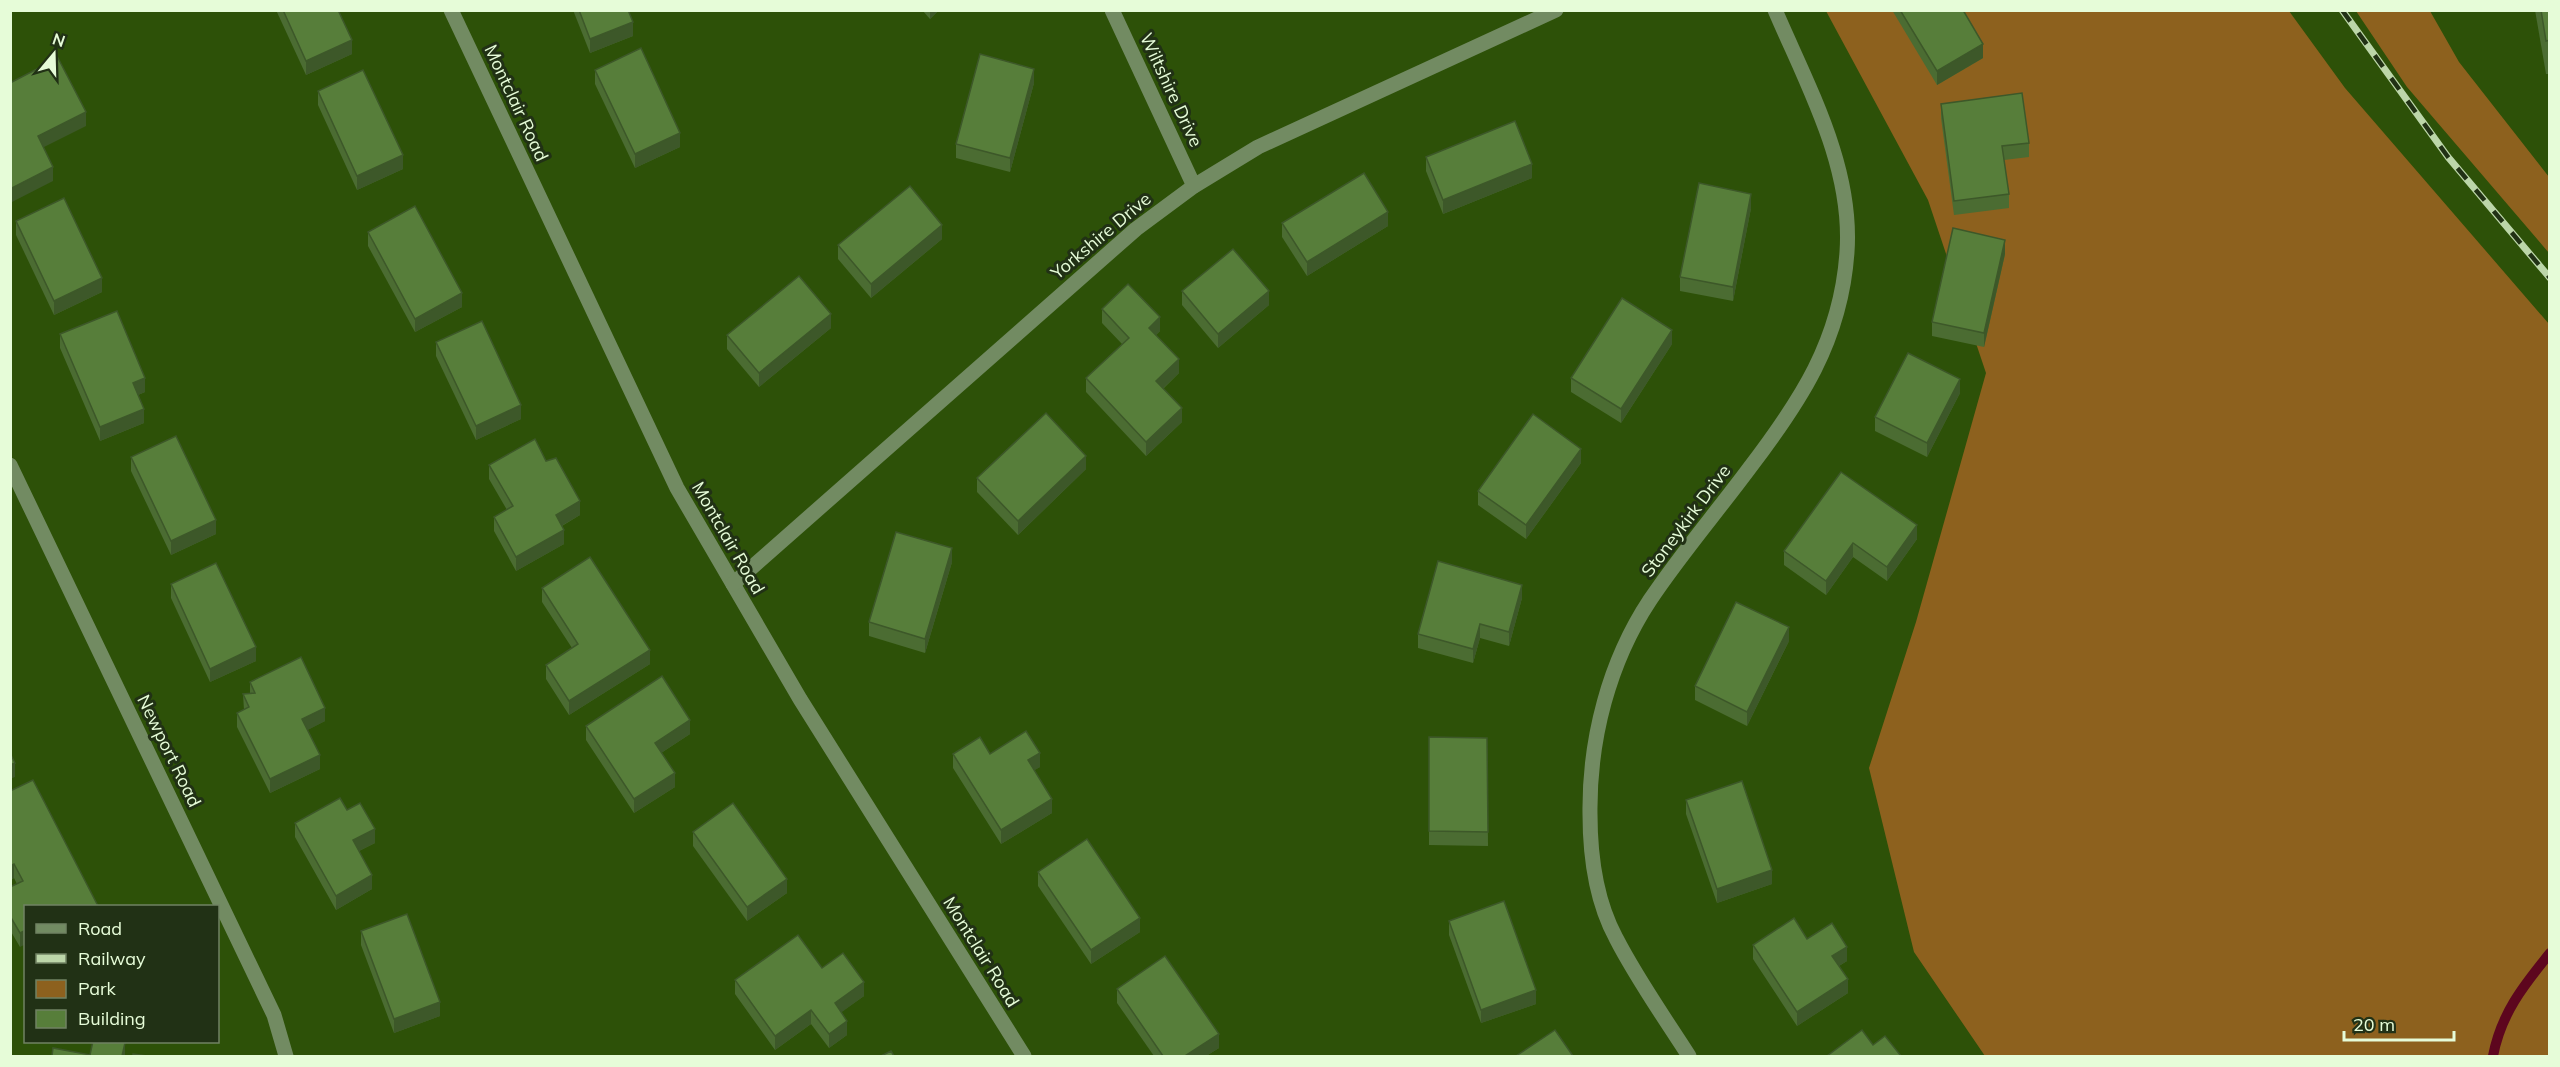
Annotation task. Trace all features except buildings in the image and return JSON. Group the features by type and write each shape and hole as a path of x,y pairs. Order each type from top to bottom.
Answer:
{"street":[{"name":"Montclair Road","path":"451,10 677,488 800,699 1024,1056"},
{"name":"Wiltshire Drive","path":"1112,10 1194,186"},
{"name":"Yorkshire Drive","path":"733,584 1136,229 1194,186 1258,147 1556,10"},
{"name":"Stoneykirk Drive","path":"1689,1056 1614,936 1598,889 1590,840 1589,789 1595,740 1602,710 1626,644 1650,601 1769,444 1804,393 1827,348 1841,301 1848,250 1845,200 1840,176 1826,128 1775,10"},
{"name":"Newport Road","path":"10,465 274,1015 286,1056"}],"green space":[{"path":"1826,11 2289,11 2345,88 2549,324 2549,1056 1985,1056 1914,952 1869,768 1916,622 1986,373 1928,200"},
{"path":"2356,11 2430,11 2459,62 2549,177 2549,253 2407,87"}],"waterway":[{"path":"2493,1056 2501,1027 2514,1001 2550,953"}],"railway":[{"path":"2342,10 2448,157 2550,278"}]}
